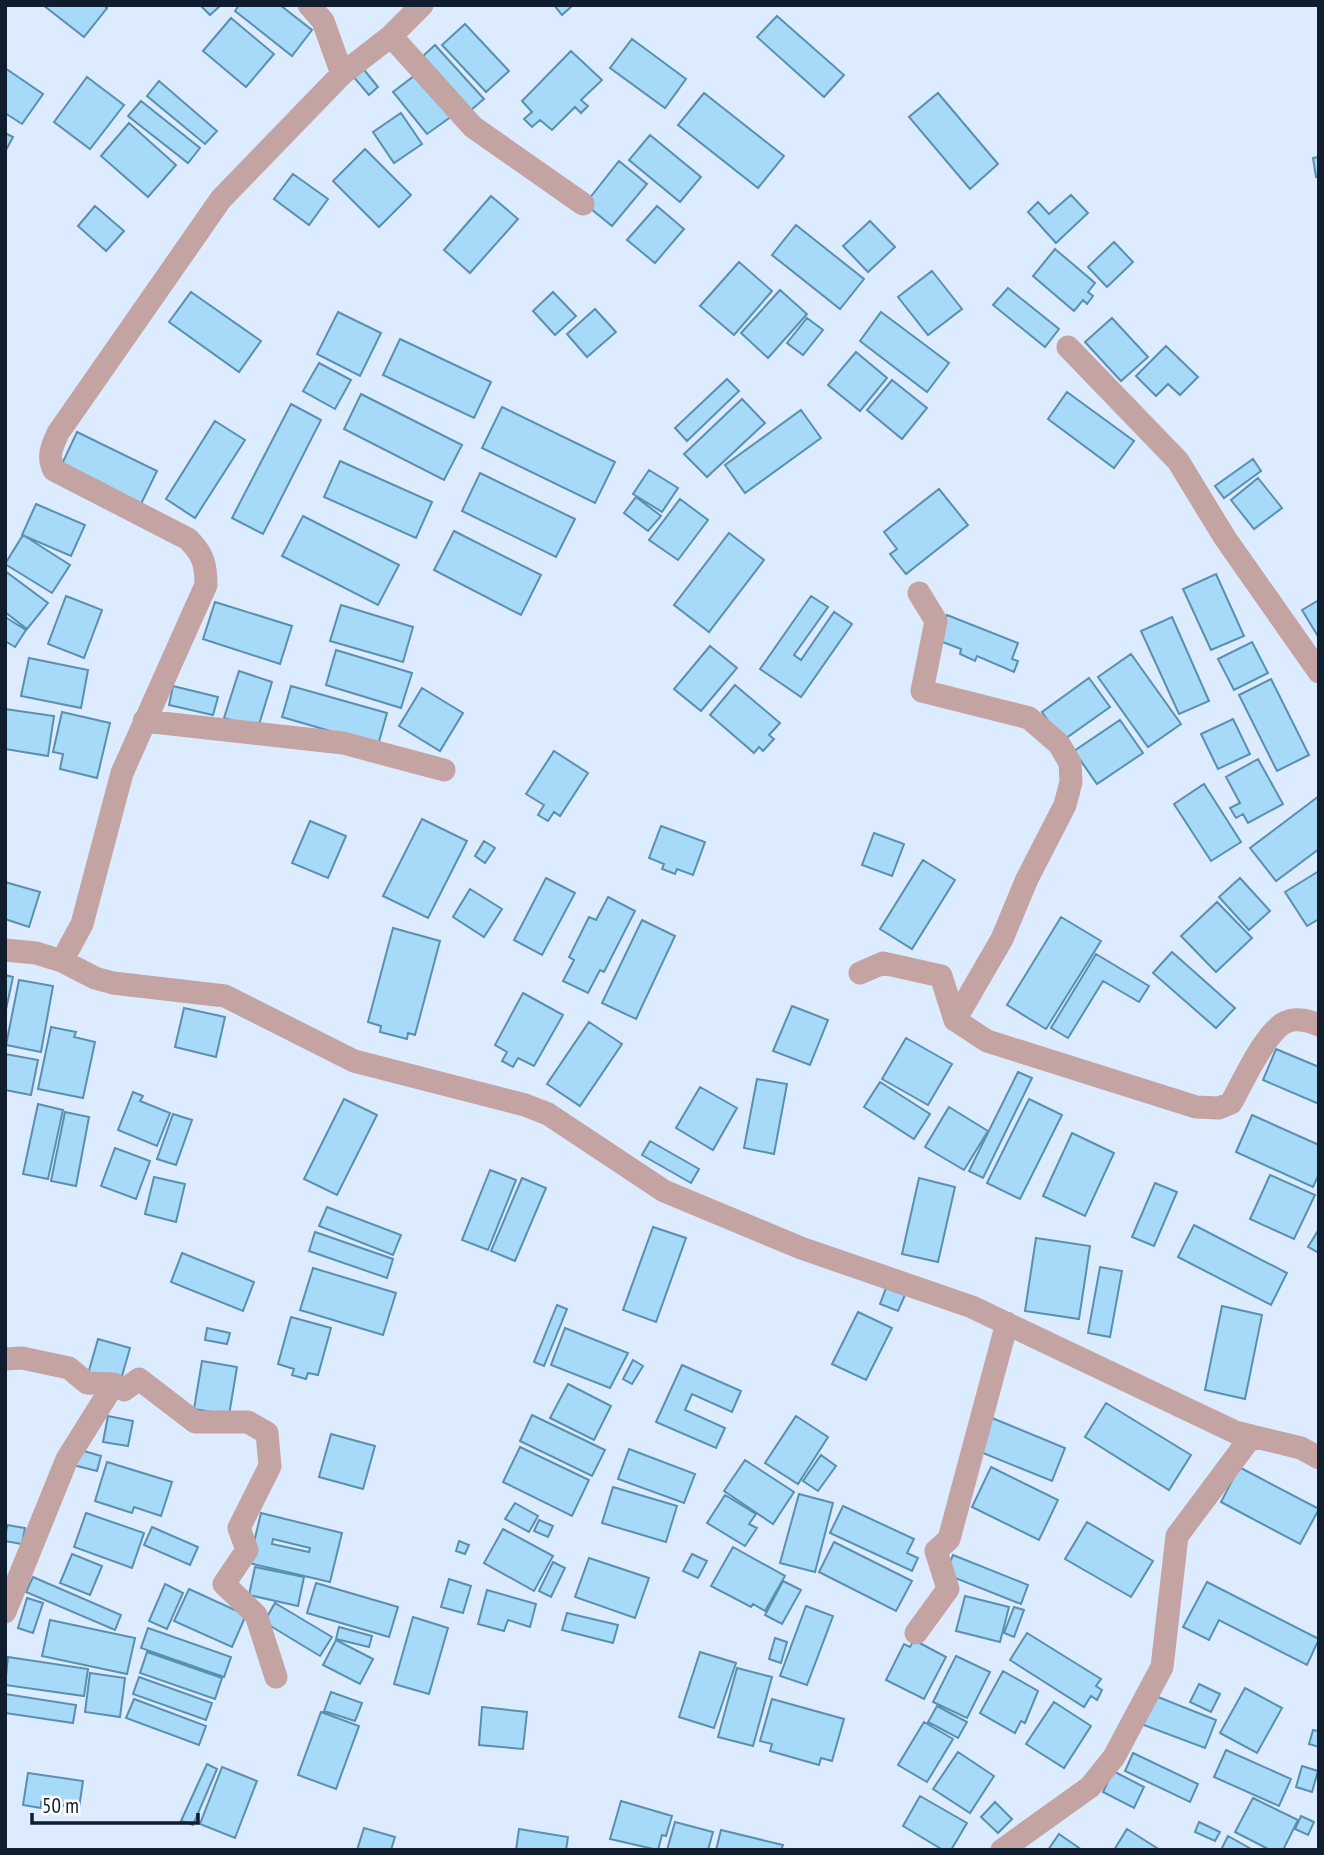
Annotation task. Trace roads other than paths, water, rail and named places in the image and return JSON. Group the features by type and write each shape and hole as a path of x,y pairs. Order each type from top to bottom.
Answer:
{"street":[{"path":"309,5 323,21 342,74"},
{"path":"62,961 82,924 122,773 206,585 201,552 188,539 54,470 50,462 51,449 58,433 221,199 342,74 391,36 422,5"},
{"path":"391,36 473,127 583,204"},
{"path":"1068,347 1178,461 1225,538 1319,672"},
{"path":"919,593 936,621 922,691 1028,718 1059,744 1070,762 1071,782 1065,805 1027,879 1002,939 955,1020"},
{"path":"144,721 343,743 444,770"},
{"path":"5,950 36,953 113,983 225,996 354,1061 525,1105 548,1114 664,1191 801,1248 877,1272 1007,1323 1251,1437 1301,1448 1319,1458"},
{"path":"860,973 883,963 941,976 955,1020 987,1041 1196,1107 1219,1108 1231,1104 1272,1033 1285,1022 1306,1020 1319,1025"},
{"path":"916,1633 948,1589 936,1551 949,1539 1007,1323"},
{"path":"5,1359 22,1358 69,1368 88,1382 114,1384 124,1390 139,1379 195,1422 248,1422 267,1433 270,1466 239,1528 247,1550 224,1584 256,1615 276,1677"},
{"path":"5,1612 67,1459 114,1384"},
{"path":"1002,1850 1090,1787 1114,1757 1162,1667 1177,1536 1251,1437"}]}
